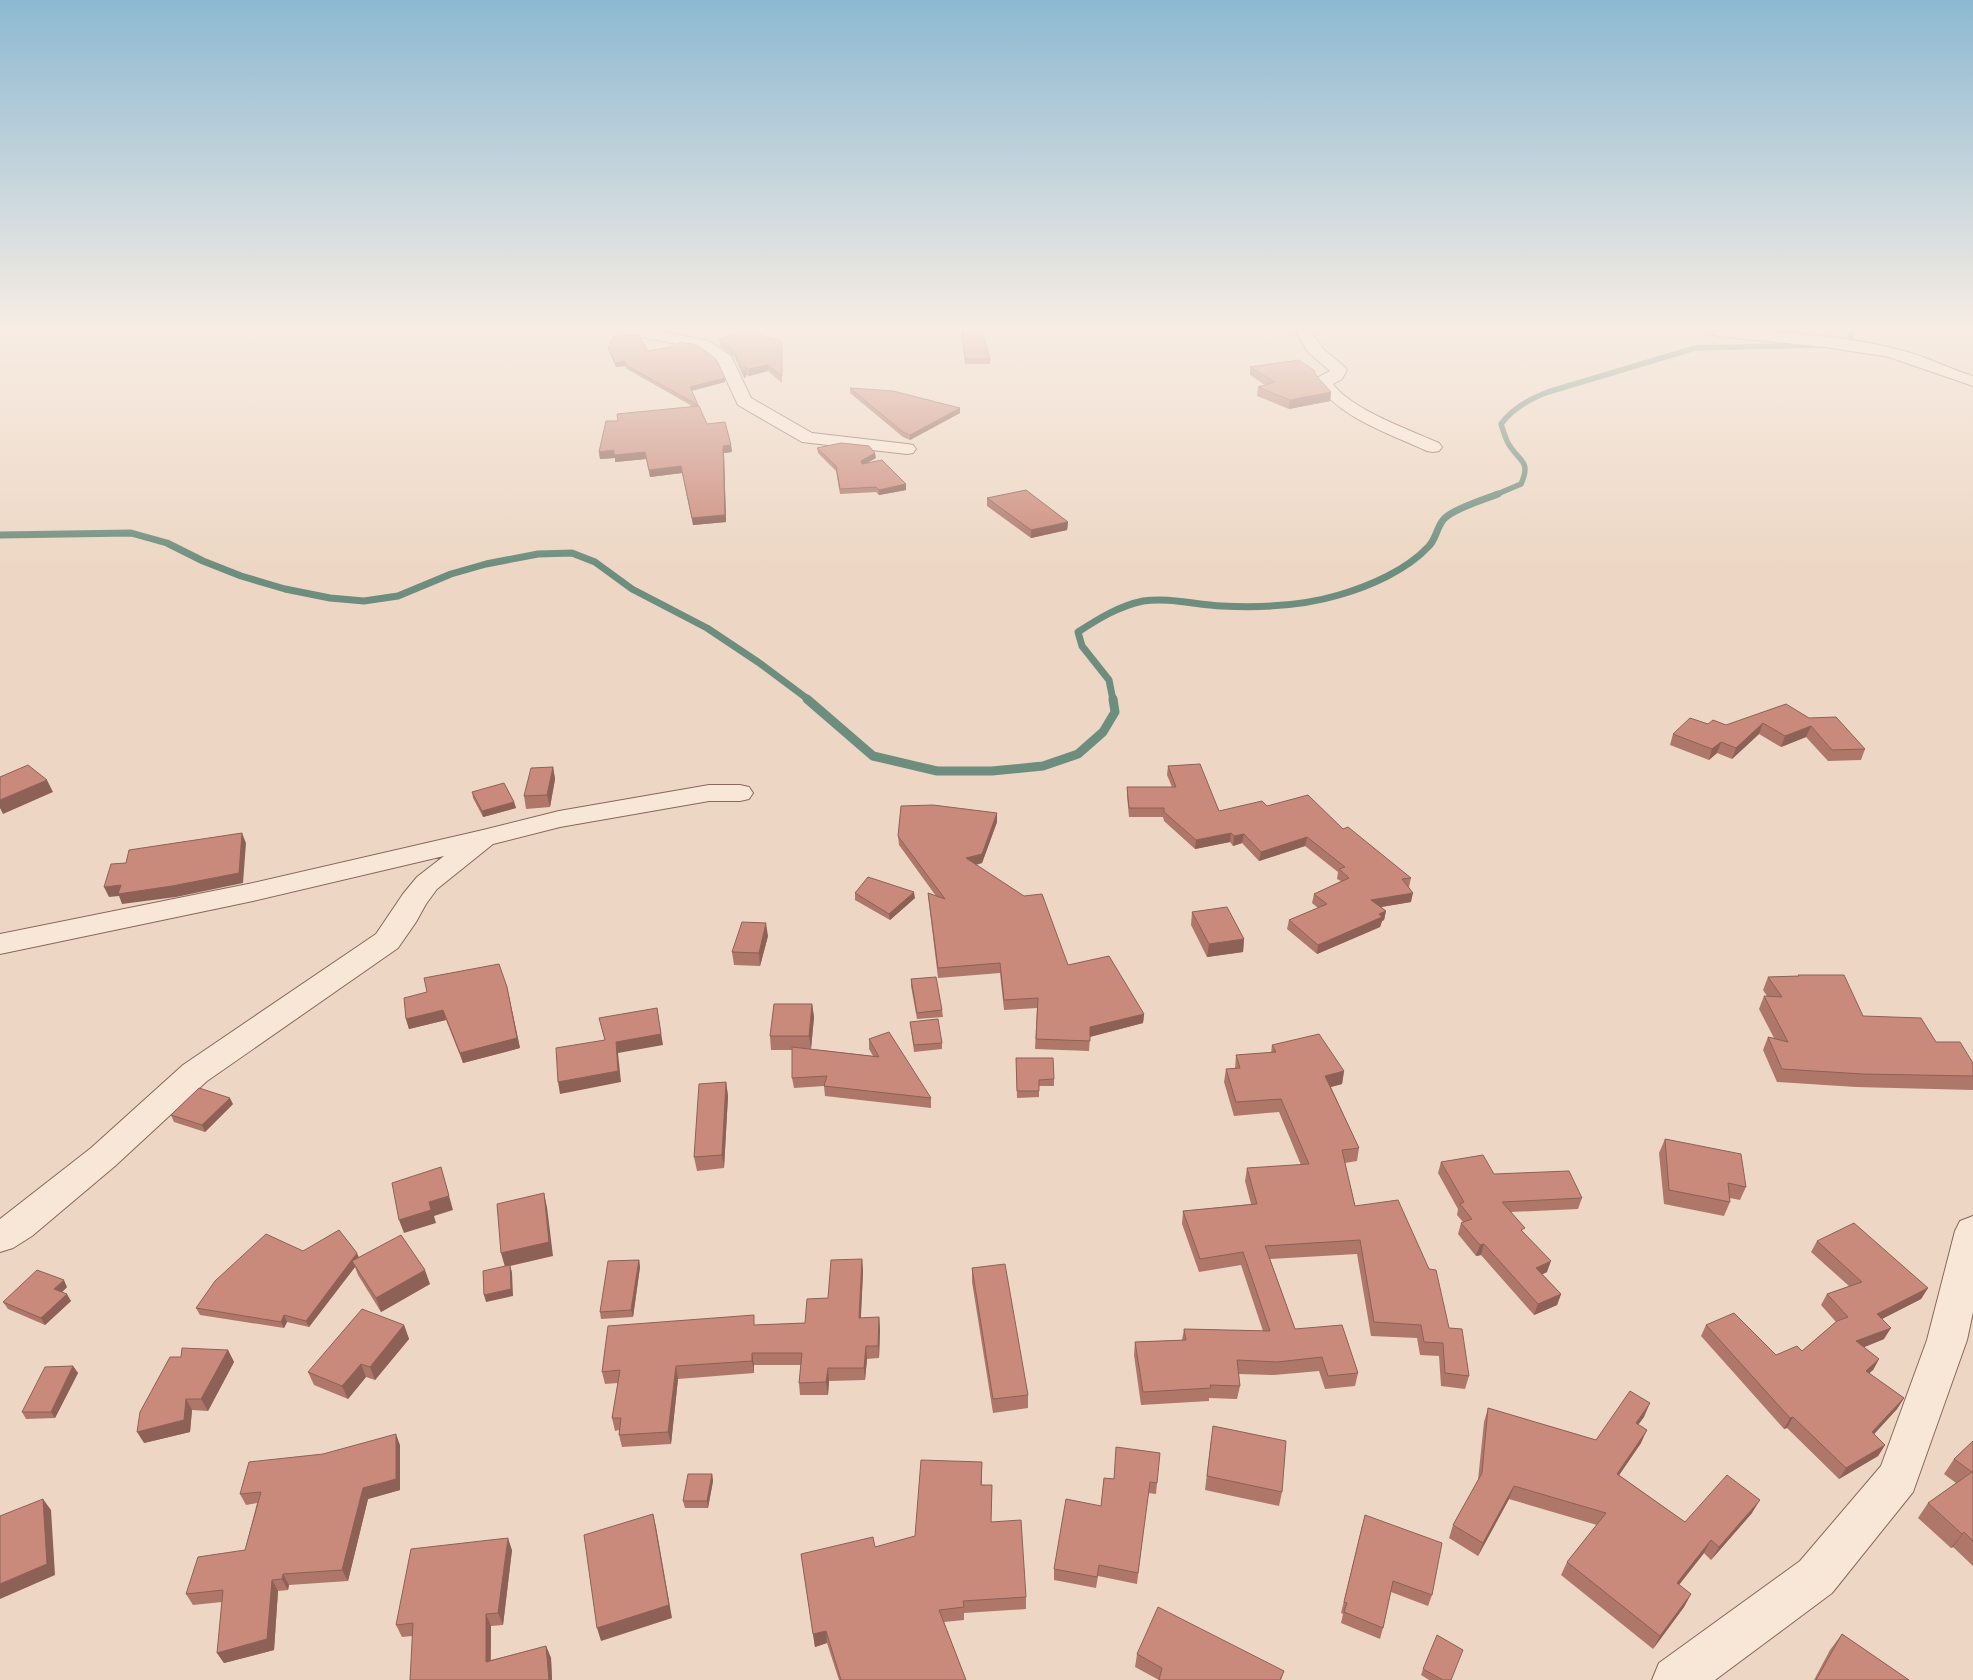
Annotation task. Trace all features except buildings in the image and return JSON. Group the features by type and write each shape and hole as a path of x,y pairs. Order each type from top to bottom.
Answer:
{"street":[{"path":"759,409 808,438 907,449"},
{"path":"1356,409 1433,447"},
{"path":"0,944 253,892 486,838 558,819 709,793 740,793"},
{"path":"0,1237 19,1226 103,1157 195,1073 374,951 386,941 412,900 427,884 486,838"},
{"path":"1676,1680 1816,1577 1898,1478 1947,1340 1973,1231"}],"waterway":[{"path":"1495,495 1521,484 1524,476 1524,465 1508,443 1501,424 1516,409"},
{"path":"1113,700 1109,680 1082,646 1078,632 1093,622 1126,606 1143,601 1173,601 1252,607 1311,602 1339,595 1363,587 1399,570 1429,546 1441,523 1451,513 1498,494"},
{"path":"0,535 131,533 167,543 203,561 241,576 285,589 330,598 364,601 398,596 451,574 486,564 538,554 572,553 595,562 632,589 707,628 758,662 809,700"},
{"path":"807,699 873,756 937,771 992,771 1043,766 1078,754 1103,732 1115,712 1113,699"}]}
